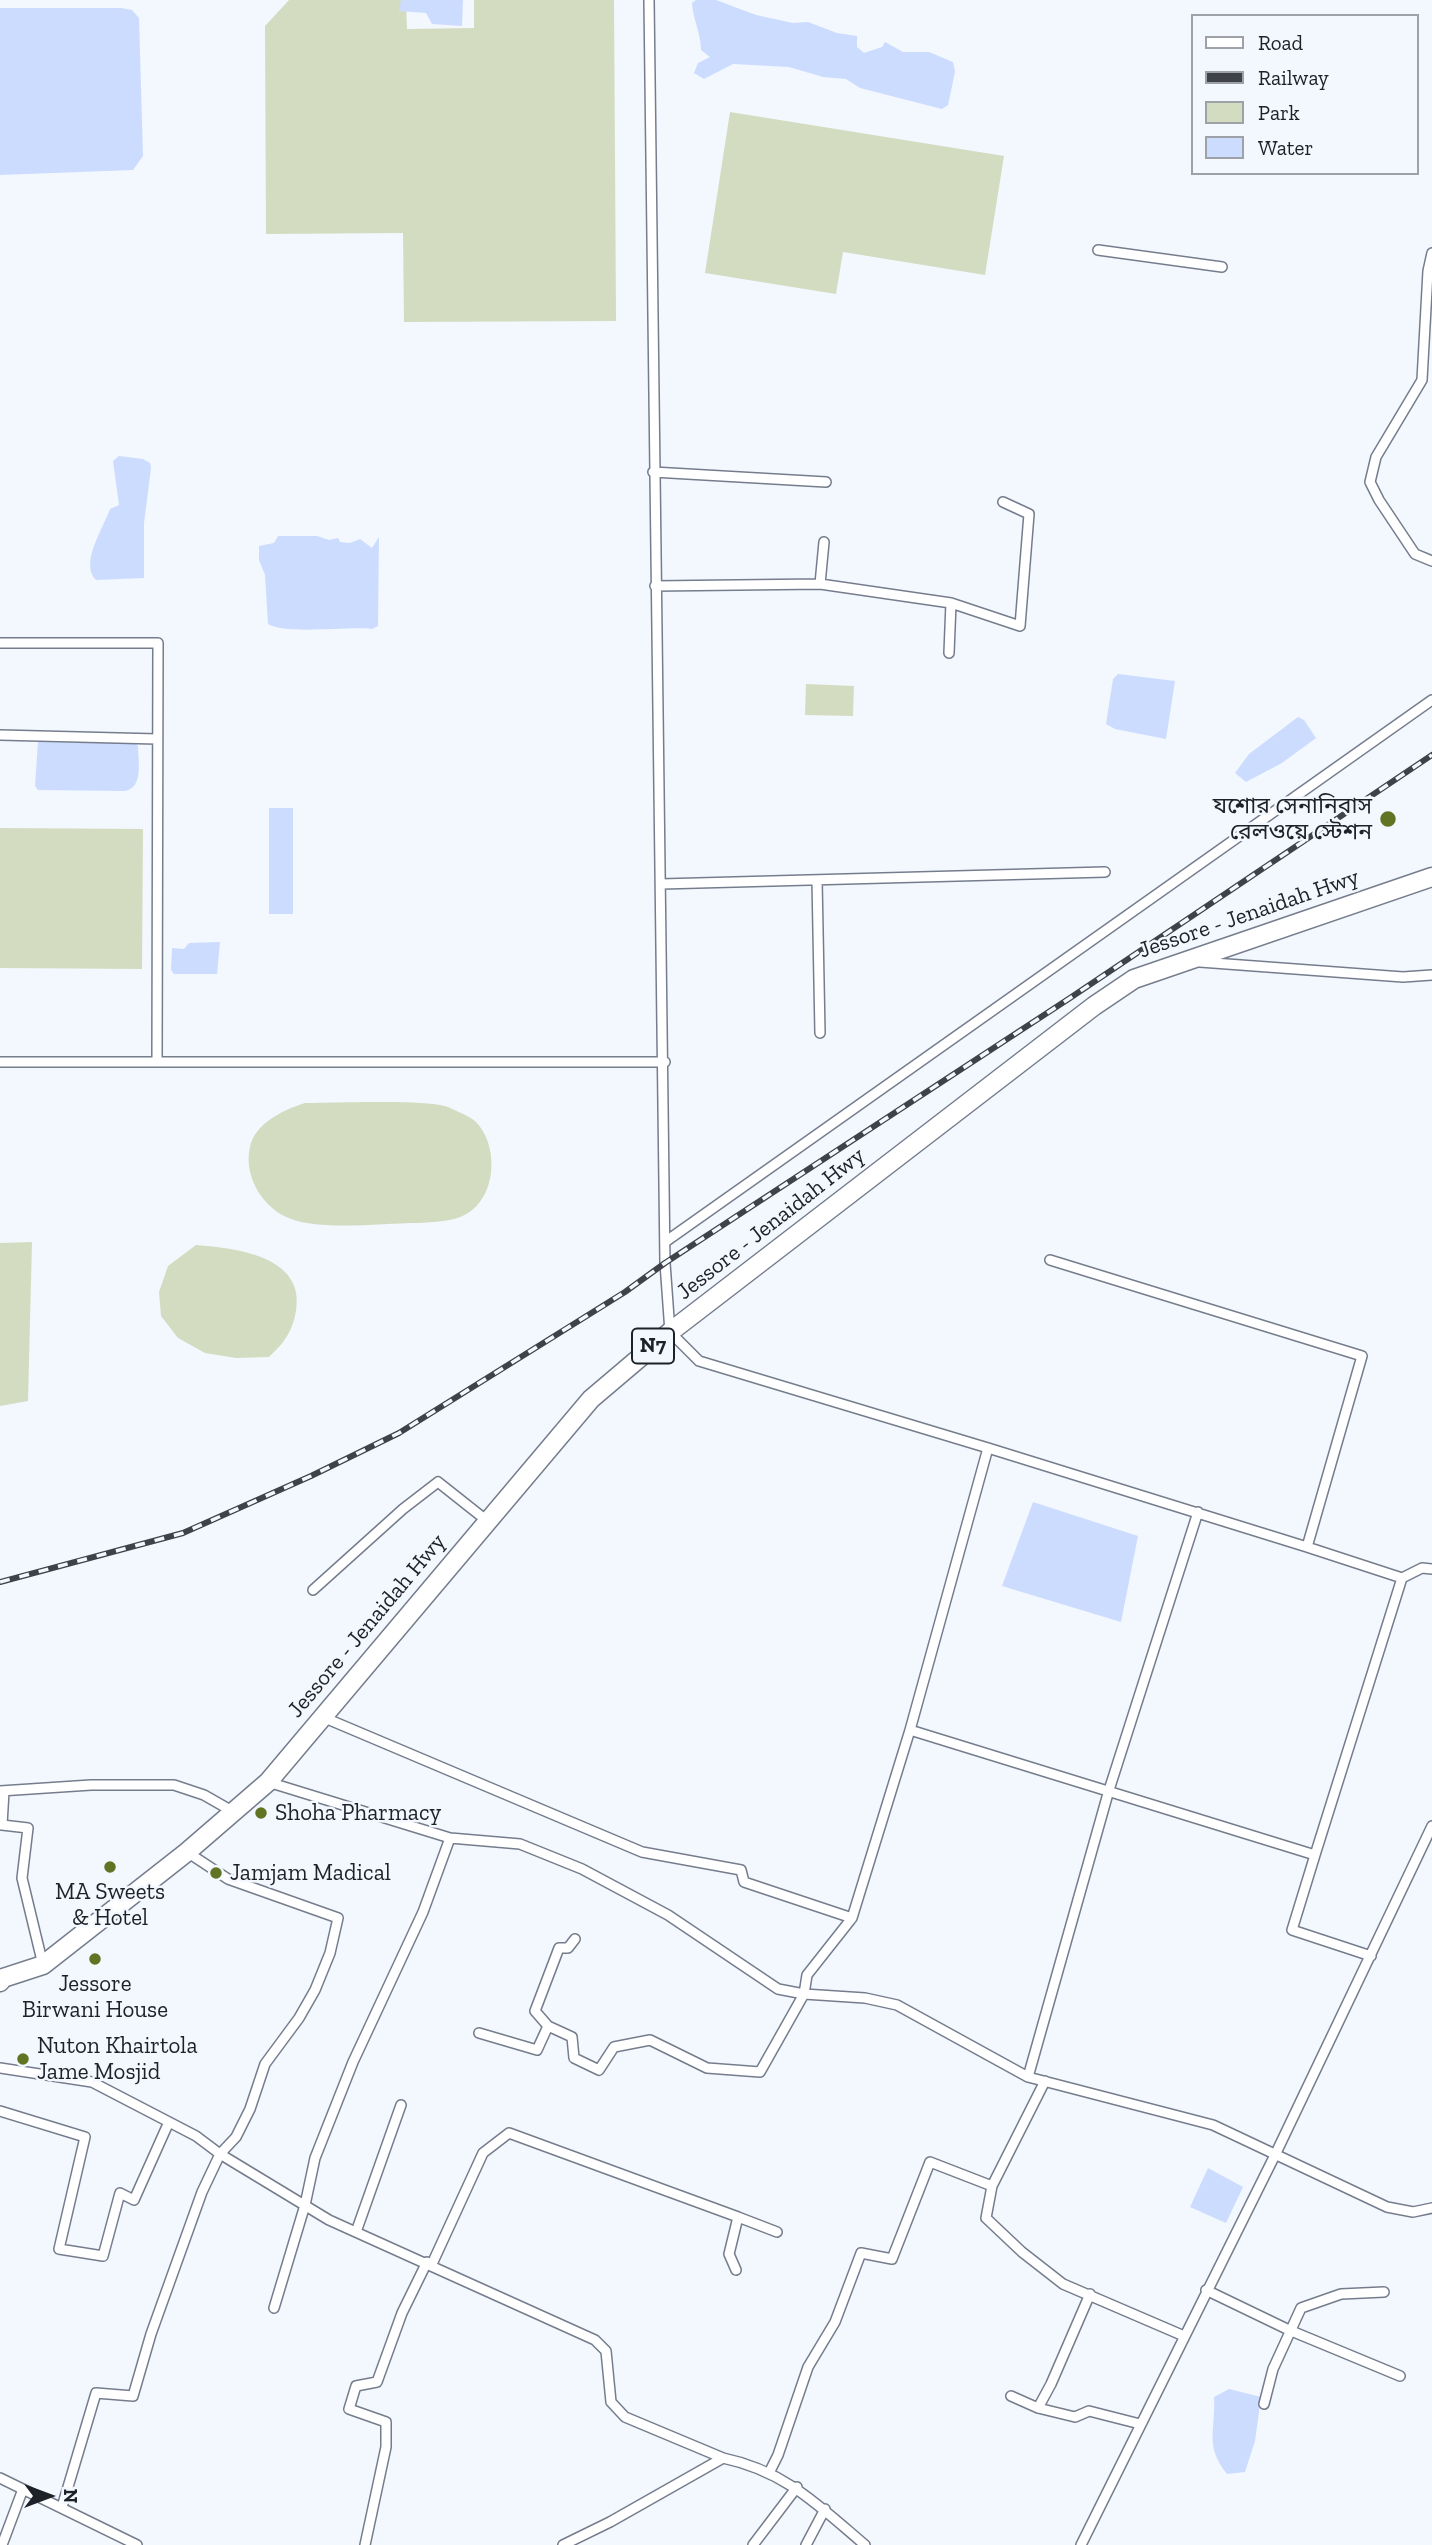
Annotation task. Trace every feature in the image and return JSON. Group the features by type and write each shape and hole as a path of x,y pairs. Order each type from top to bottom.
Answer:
{"highway":[{"name":"Jessore - Jenaidah Hwy","path":"1,1979 43,1965 187,1852 268,1782 325,1717 486,1520 591,1399 670,1332 1111,993 1134,979 1432,877"}],"street":[{"path":"649,0 653,472 665,1062 665,1242 670,1332 699,1361 1198,1512 1402,1578 1422,1568 1432,1569"},
{"path":"1098,250 1222,267"},
{"path":"1432,253 1428,271 1422,380 1376,457 1370,482 1415,554 1432,561"},
{"path":"653,472 826,482"},
{"path":"655,586 820,584 951,603 1020,626 1030,514 1003,502"},
{"path":"820,584 824,542"},
{"path":"949,653 951,603"},
{"path":"0,643 158,643 157,1062"},
{"path":"665,1242 1432,700"},
{"path":"0,735 157,739"},
{"path":"661,884 1105,872"},
{"path":"817,880 820,1032"},
{"path":"1181,961 1403,977 1432,975"},
{"path":"0,1062 665,1062"},
{"path":"1050,1260 1362,1356 1307,1547"},
{"path":"575,1939 568,1948 559,1948 535,2011 548,2026 572,2037 574,2058 599,2070 614,2047 650,2040 707,2068 760,2073 804,1994 807,1975 852,1917 910,1730 988,1448"},
{"path":"313,1590 402,1510 438,1482 486,1520"},
{"path":"1028,2077 1109,1790 1198,1512"},
{"path":"1371,1956 1292,1930 1402,1578"},
{"path":"325,1717 642,1852 741,1870 744,1882 852,1917"},
{"path":"910,1730 1315,1855"},
{"path":"268,1782 450,1838 520,1844 582,1869 668,1915 778,1989 804,1994 865,1998 897,2005 1028,2077 1213,2125 1276,2152 1387,2207 1413,2212 1432,2207"},
{"path":"43,1965 22,1878 28,1828 2,1825 2,1791 90,1785 174,1785 204,1795 232,1811"},
{"path":"1081,2545 1276,2152 1432,1826"},
{"path":"274,2308 305,2205 315,2158 353,2062 390,1987 450,1838"},
{"path":"62,2507 96,2393 133,2396 167,2286 220,2154 236,2137 250,2109 265,2064 299,2018 315,1990 330,1953 338,1917 228,1879 187,1852"},
{"path":"479,2033 537,2050 548,2026"},
{"path":"0,2068 92,2082 148,2109 168,2124 196,2136 220,2154 356,2232 595,2340 606,2351 611,2402 625,2417 723,2458 748,2463 797,2487 864,2545"},
{"path":"1045,2081 992,2186 986,2218 1063,2284 1184,2336"},
{"path":"356,2232 401,2105"},
{"path":"0,2111 85,2137 59,2249 103,2256 120,2193 134,2200 168,2124"},
{"path":"365,2545 386,2447 386,2422 349,2409 356,2386 377,2382 402,2313 483,2152 509,2133 777,2232"},
{"path":"769,2473 808,2367 835,2322 861,2253 892,2259 930,2162 992,2186"},
{"path":"736,2270 729,2254 738,2217"},
{"path":"1206,2290 1289,2330 1401,2376"},
{"path":"1264,2404 1273,2369 1298,2311 1304,2306 1341,2294 1384,2292"},
{"path":"1038,2408 1090,2294"},
{"path":"1011,2396 1038,2408 1075,2417 1089,2411 1140,2424"},
{"path":"563,2545 610,2522 723,2458"},
{"path":"0,2478 131,2544"},
{"path":"753,2545 797,2487"},
{"path":"2,2545 23,2489"},
{"path":"806,2545 825,2509"}],"green space":[{"path":"289,0 406,0 407,29 474,28 474,0 614,0 616,321 404,322 403,233 266,234 265,26"},
{"path":"730,112 1004,156 985,275 843,252 836,294 705,273"},
{"path":"806,684 854,686 853,716 805,715"},
{"path":"0,828 143,829 142,969 0,968"},
{"path":"305,1103 421,1103 448,1107 463,1114 476,1122 489,1146 491,1174 481,1200 472,1210 460,1217 418,1223 320,1225 304,1223 281,1214 272,1208 257,1190 250,1169 250,1147 253,1138 264,1124 280,1113"},
{"path":"32,1242 28,1401 0,1406 0,1243"},
{"path":"196,1245 229,1249 264,1258 290,1278 296,1292 296,1311 287,1336 269,1357 236,1358 205,1353 178,1338 161,1316 159,1292 168,1266"}],"water":[{"path":"401,0 463,0 462,26 432,24 426,13 399,11"},
{"path":"696,0 716,0 756,15 793,23 808,22 837,33 857,36 857,47 864,53 882,47 885,42 903,52 929,52 953,62 955,72 948,105 942,109 860,88 846,79 823,77 789,67 733,64 704,79 694,73 698,63 710,57 701,50 692,3"},
{"path":"0,8 121,8 132,10 139,18 143,156 133,170 0,175"},
{"path":"119,456 143,459 150,463 144,523 144,578 96,580 91,573 91,555 110,509 119,505 113,461"},
{"path":"278,536 317,536 329,540 338,538 340,542 350,543 360,539 372,548 379,537 378,626 372,629 303,630 268,624 265,575 259,560 259,546 274,543"},
{"path":"1118,674 1175,681 1166,739 1115,729 1106,724 1113,679"},
{"path":"1298,717 1304,720 1316,738 1282,763 1246,782 1235,773 1249,754"},
{"path":"38,742 135,743 138,746 139,766 135,784 125,791 38,790 35,786"},
{"path":"269,808 293,808 293,914 269,914"},
{"path":"220,942 217,974 174,974 171,970 172,948 184,949 189,943"},
{"path":"1033,1502 1138,1536 1121,1622 1002,1586"},
{"path":"1208,2168 1243,2187 1226,2223 1190,2207"},
{"path":"1229,2389 1261,2397 1255,2441 1245,2472 1227,2474 1216,2454 1213,2437 1214,2397"}],"railway":[{"path":"0,1582 183,1533 399,1433 625,1292 1432,755"}],"place":[{"name":"যশোর সেনানিবাস রেলওয়ে স্টেশন","path":"1388,819"},
{"name":"Shoha Pharmacy","path":"261,1813"},
{"name":"MA Sweets & Hotel","path":"110,1867"},
{"name":"Jamjam Madical","path":"216,1873"},
{"name":"Jessore Birwani House","path":"95,1959"},
{"name":"Nuton Khairtola Jame Mosjid","path":"23,2059"}]}
